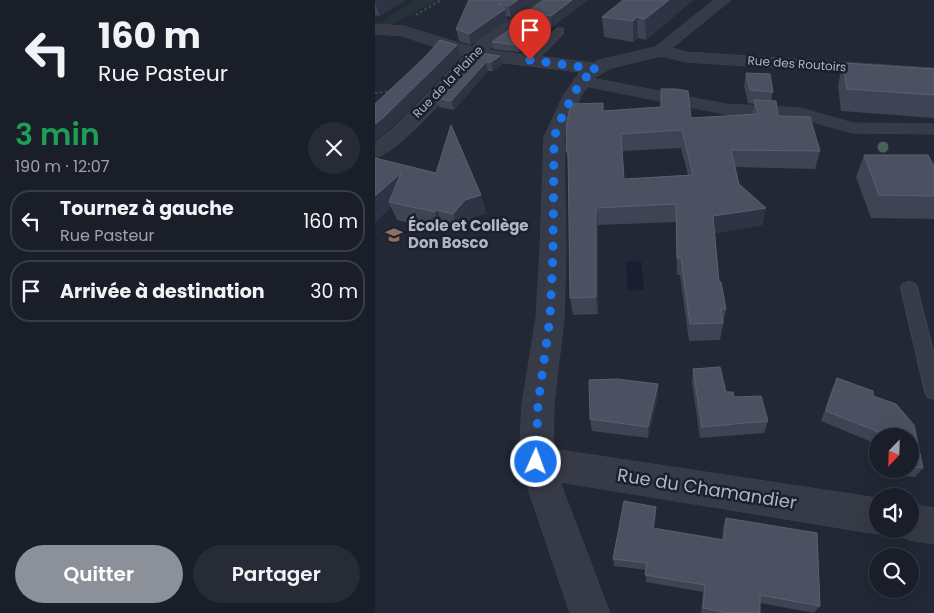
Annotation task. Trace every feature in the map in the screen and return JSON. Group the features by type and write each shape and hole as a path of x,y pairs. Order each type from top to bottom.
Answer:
{"street":[{"name":"Rue de la Plaine","path":"375,152 397,135 485,44 550,0"},
{"path":"589,613 536,462 538,404 550,318 553,252 554,137 563,114 589,75 605,64 661,51 723,0"},
{"path":"375,29 404,31 476,54 530,60 725,109 837,116 852,128 934,129"},
{"name":"Rue des Routoirs","path":"661,51 686,57 934,73"},
{"name":"Rue du Chamandier","path":"536,462 869,515"},
{"path":"919,524 934,526"}],"lane":[{"path":"530,60 560,31"},
{"path":"909,288 934,391"}],"shaded area":[{"path":"416,0 437,0 391,25 380,23"}],"water":[{"path":"641,261 644,289 628,291 626,262"}],"building":[{"path":"469,0 518,0 509,6 499,4 505,9 469,34 456,29"},
{"path":"544,0 572,0 551,16 529,11"},
{"path":"623,0 669,0 645,19 637,17 633,21 602,17"},
{"path":"518,24 531,36 518,45 492,42"},
{"path":"440,40 457,45 375,124 375,104 425,57"},
{"path":"479,53 500,56 491,62 486,62 451,101 436,98"},
{"path":"843,63 934,69 934,95 847,89"},
{"path":"746,73 770,74 773,92 750,90"},
{"path":"661,89 688,91 691,118 758,114 754,100 776,101 778,116 810,117 820,151 731,150 739,184 766,208 713,216 719,282 721,282 726,309 721,309 723,323 690,324 681,258 677,258 676,204 596,208 596,297 570,298 568,151 566,151 567,121 571,104 603,103 603,111 661,107","holes":["682,130 693,175 624,179 621,134"]},
{"path":"451,125 481,195 465,200 453,214 389,202 401,173 375,196 375,158 436,173"},
{"path":"864,155 928,155 934,166 934,196 879,195"},
{"path":"720,367 726,392 733,392 734,397 761,396 768,421 702,427 693,369"},
{"path":"837,378 873,391 873,396 896,404 915,428 869,428 826,411"},
{"path":"617,379 658,384 648,427 590,419 589,380"},
{"path":"919,449 923,468 919,468"},
{"path":"624,501 656,507 653,528 724,540 726,518 817,533 820,606 760,595 760,613 728,613 703,608 705,585 645,575 647,563 613,559"}],"place":[{"name":"École et Collège Don Bosco","path":"394,235"}],"route":[{"path":"530,60 597,69 581,81 563,114 554,137 553,252 550,318 538,404 536,462"}]}
